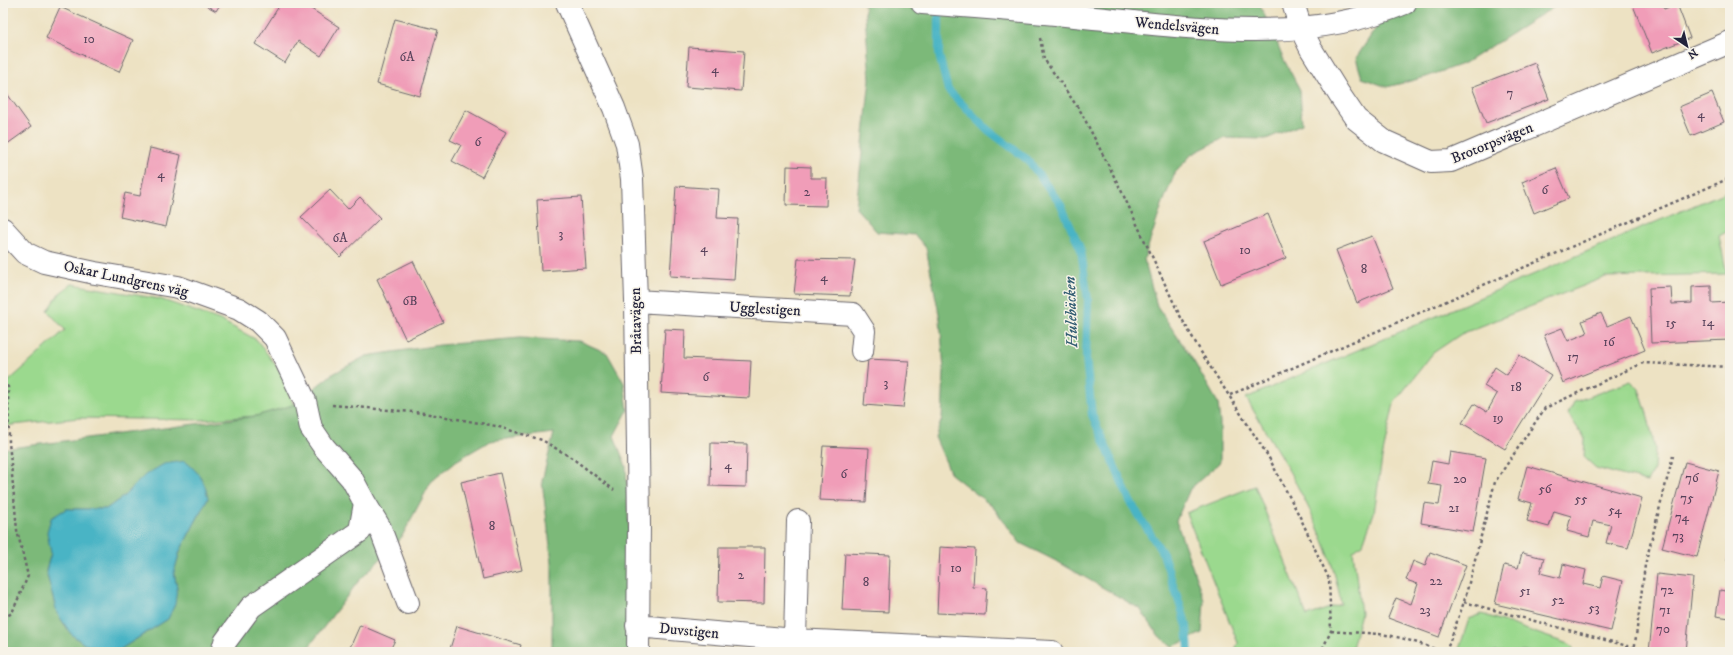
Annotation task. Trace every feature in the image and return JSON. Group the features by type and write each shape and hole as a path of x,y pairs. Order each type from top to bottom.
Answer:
{"street":[{"name":"Bråtavägen","path":"567,3 614,108 627,144 632,179 636,301 638,652"},
{"name":"Wendelsvägen","path":"922,3 1045,14 1063,14 1216,30 1301,29 1346,22 1379,14 1405,3"},
{"name":"Brotorpsvägen","path":"1293,3 1301,29 1339,94 1356,119 1384,141 1431,162 1451,161 1730,42"},
{"name":"Oskar Lundgrens väg","path":"3,229 25,253 44,262 95,273 178,287 239,309 258,321 276,338 305,401 311,428 324,447 352,479 380,528 408,603"},
{"name":"Ugglestigen","path":"636,301 853,314 864,331 862,351"},
{"path":"222,652 225,642 251,607 360,531 365,503"},
{"path":"795,640 798,521"},
{"name":"Duvstigen","path":"637,626 795,640 1052,652"}],"path":[{"path":"1045,14 1040,30 1040,41 1044,59 1081,112 1120,188 1179,314 1204,357 1230,395 1268,456 1300,517 1329,579 1331,631 1321,652"},
{"path":"1230,395 1730,178"},
{"path":"1331,631 1378,634 1408,640 1445,652 1464,602 1495,482 1545,408 1643,363 1730,366"},
{"path":"3,381 8,387 9,442 18,530 28,576 12,613 3,618"},
{"path":"305,401 339,406 424,413 496,426 542,440 572,458 614,491"},
{"path":"1464,602 1635,650 1645,565 1672,456"}],"green space":[{"path":"864,3 1259,3 1283,58 1300,90 1302,124 1266,139 1224,138 1192,154 1175,173 1162,205 1144,259 1157,306 1193,360 1218,403 1220,423 1220,462 1190,489 1176,521 1204,600 1202,633 1172,647 1159,636 1140,609 1060,563 1020,543 993,507 951,474 935,437 942,419 944,370 940,319 926,248 915,235 877,232 856,208 870,79"},
{"path":"1422,3 1560,3 1465,63 1426,77 1387,87 1362,78 1356,58 1378,25"},
{"path":"1730,190 1730,230 1719,236 1727,274 1605,277 1461,334 1433,353 1394,403 1382,458 1374,513 1363,543 1353,551 1361,613 1351,652 1234,652 1238,643 1186,513 1255,486 1307,616 1341,604 1327,550 1316,523 1289,472 1246,398"},
{"path":"72,284 160,299 220,320 257,340 286,379 293,405 256,416 200,420 79,418 3,426 3,375 9,381 65,330 48,311 60,293"},
{"path":"520,338 580,341 607,353 624,383 628,410 614,436 626,466 634,652 552,652 552,562 542,481 554,433 490,441 456,461 431,482 401,538 357,583 305,652 3,652 3,449 256,416 293,405 331,375 366,356 440,345","holes":["145,475 208,498 180,551 174,572 177,588 168,619 119,650 103,650 84,644 71,634 57,613 46,571 66,509 106,509 124,496"]},
{"path":"1631,381 1639,389 1648,417 1655,449 1654,469 1647,482 1596,468 1584,457 1585,439 1568,414 1574,402"},
{"path":"1482,614 1571,645 1575,652 1458,652 1469,619"}],"water":[{"path":"185,461 201,477 208,498 180,551 174,572 177,588 175,604 168,619 119,650 103,650 84,644 71,634 57,613 46,571 51,553 47,532 51,518 66,509 106,509 124,496 145,475 164,464"}],"building":[{"path":"202,3 221,3 216,11"},
{"path":"281,3 302,3 339,27 321,56 298,41 285,63 255,44"},
{"path":"1632,3 1662,3 1664,9 1677,4 1690,38 1652,53"},
{"path":"60,7 133,40 119,72 46,38"},
{"path":"395,19 438,30 420,96 377,84"},
{"path":"689,47 744,51 741,91 686,87"},
{"path":"1535,63 1549,99 1486,123 1472,87"},
{"path":"3,88 31,127 3,147"},
{"path":"1712,93 1724,122 1691,136 1679,107"},
{"path":"466,110 506,132 482,177 452,161 461,145 450,140"},
{"path":"150,148 181,155 166,227 120,217 125,193 140,196"},
{"path":"787,166 811,167 811,178 827,178 826,206 786,205"},
{"path":"1556,168 1569,198 1534,213 1522,182"},
{"path":"676,186 719,189 717,218 738,219 734,280 670,276"},
{"path":"330,190 348,209 360,197 380,218 340,257 301,217"},
{"path":"581,197 586,268 541,271 537,200"},
{"path":"1268,214 1286,258 1221,284 1204,241"},
{"path":"1372,236 1393,288 1357,303 1336,250"},
{"path":"798,259 855,260 850,296 794,294"},
{"path":"413,261 443,322 406,340 377,279"},
{"path":"1711,286 1711,303 1730,302 1730,340 1651,343 1649,288 1671,287 1672,304 1692,303 1692,287"},
{"path":"1601,313 1607,326 1631,316 1645,350 1563,383 1544,335 1562,328 1568,341 1587,333 1582,321"},
{"path":"665,329 685,330 684,358 751,361 749,398 661,393"},
{"path":"1519,355 1551,375 1505,449 1462,423 1474,404 1487,412 1497,394 1484,386 1495,367 1507,375"},
{"path":"868,359 909,361 903,408 864,405"},
{"path":"711,443 747,444 746,487 710,486"},
{"path":"823,446 869,448 866,502 819,500"},
{"path":"1450,452 1486,458 1473,532 1421,523 1424,503 1439,505 1442,486 1428,484 1432,461 1448,464"},
{"path":"1685,462 1719,471 1697,557 1662,548"},
{"path":"1527,466 1642,498 1628,548 1606,543 1611,525 1593,521 1589,537 1567,531 1571,516 1554,511 1549,527 1527,521 1532,503 1518,499"},
{"path":"500,473 522,570 483,579 461,482"},
{"path":"719,547 765,547 764,603 718,602"},
{"path":"940,547 975,549 973,587 987,588 985,615 937,613"},
{"path":"1729,548 1730,560 1727,560"},
{"path":"1430,552 1466,565 1439,637 1388,618 1396,598 1411,604 1418,584 1406,580 1413,561 1425,566"},
{"path":"845,553 890,555 888,612 842,610"},
{"path":"1522,553 1544,558 1540,573 1560,578 1563,564 1586,570 1583,584 1600,588 1603,576 1623,581 1611,631 1495,604 1504,565 1518,568"},
{"path":"1657,574 1693,578 1686,652 1649,652"},
{"path":"1720,590 1730,592 1730,618 1716,616"},
{"path":"360,625 395,640 389,652 348,652"},
{"path":"457,626 521,645 519,652 449,652"}],"waterway":[{"name":"Hulebäcken","path":"939,6 939,55 948,90 988,130 1028,160 1061,205 1081,250 1088,300 1086,358 1092,415 1130,501 1163,554 1187,626 1189,652"}]}
